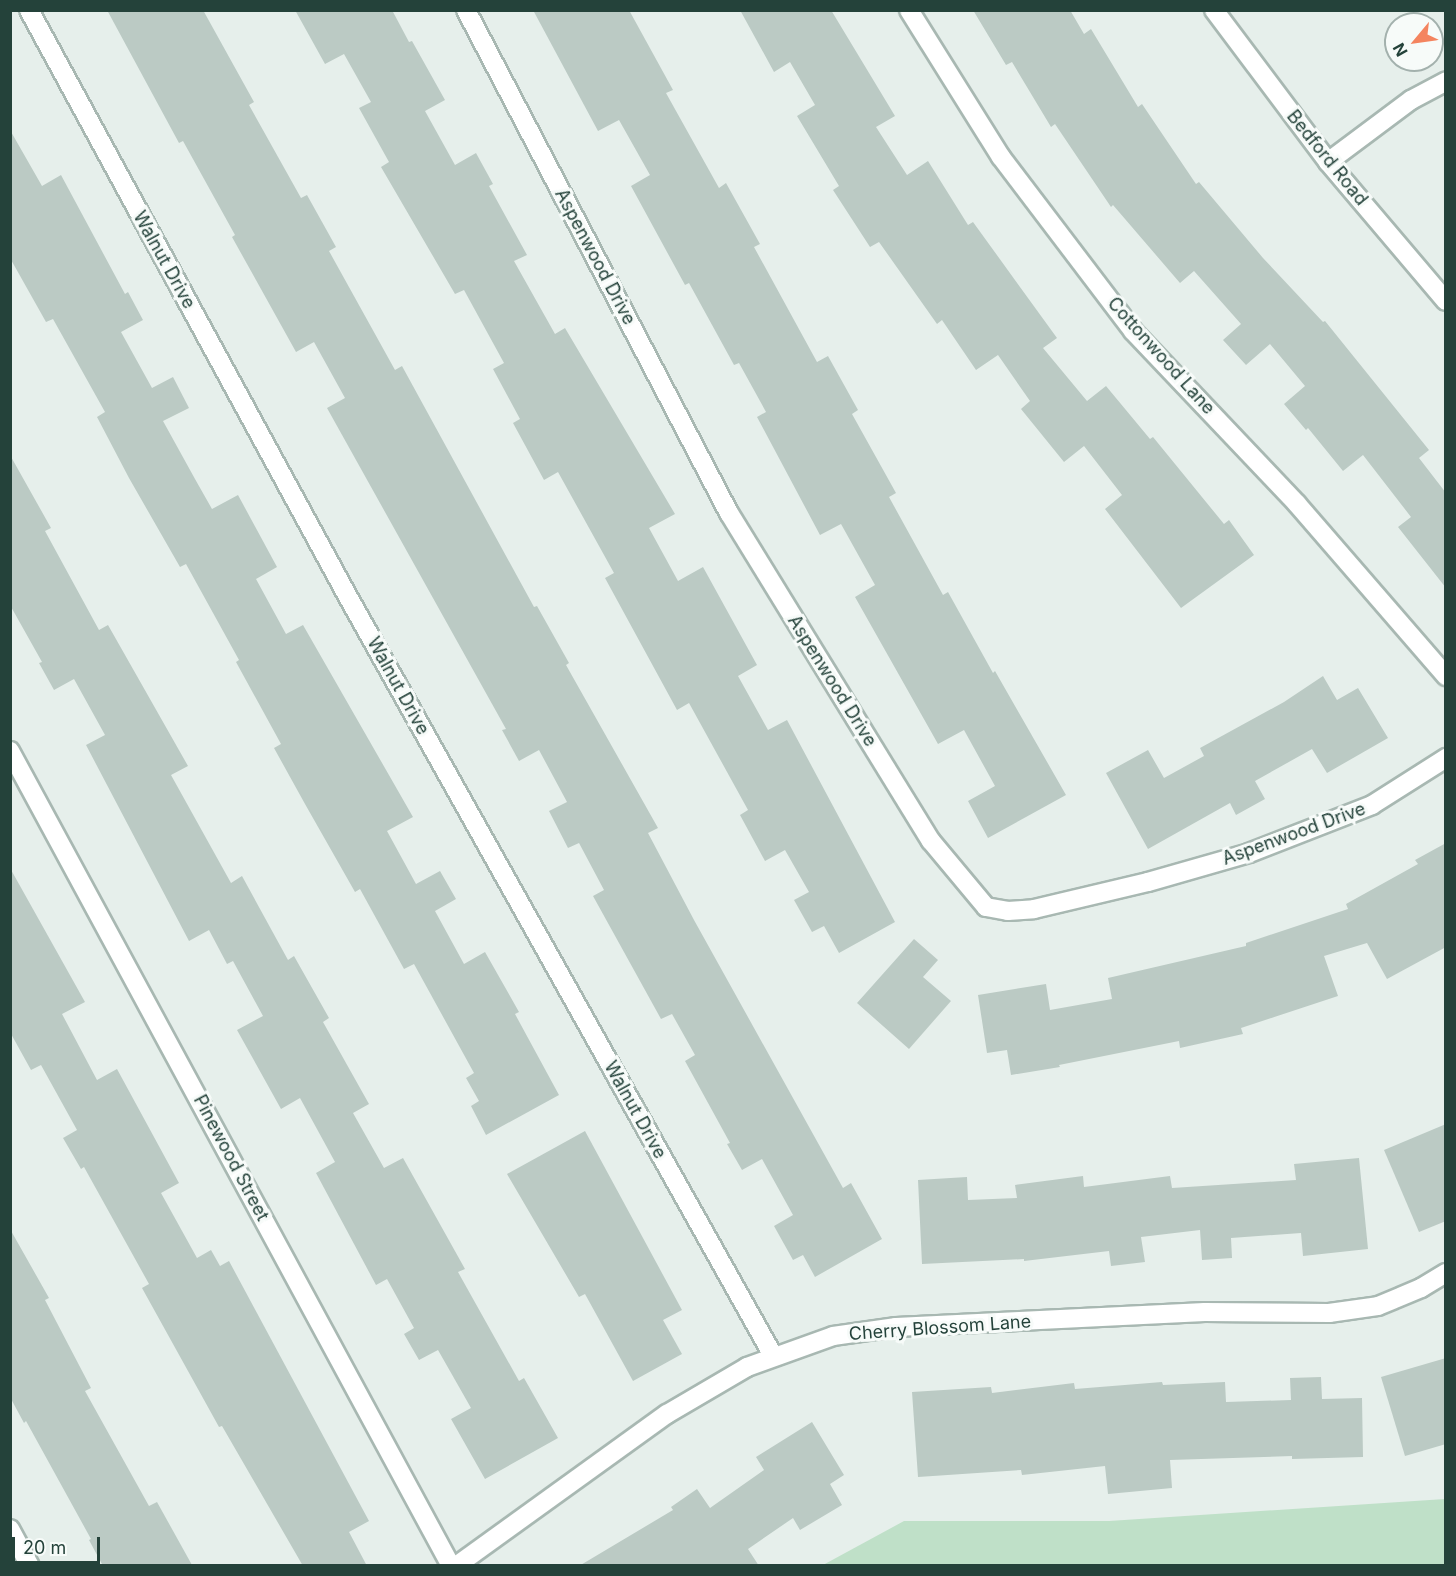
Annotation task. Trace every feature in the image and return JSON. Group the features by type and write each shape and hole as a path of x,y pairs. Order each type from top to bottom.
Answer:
{"street":[{"name":"Walnut Drive","path":"29,10 347,595 774,1357"},
{"name":"Aspenwood Drive","path":"466,10 729,513 931,841 986,907 1008,911 1034,909 1148,882 1249,853 1372,805 1446,758"},
{"name":"Cottonwood Lane","path":"909,10 1001,157 1133,331 1297,504 1446,676"},
{"name":"Bedford Road","path":"1215,10 1328,162 1446,301"},
{"path":"1328,162 1412,100 1446,81"},
{"name":"Pinewood Street","path":"10,751 454,1566"},
{"name":"Cherry Blossom Lane","path":"454,1566 667,1414 747,1367 833,1336 896,1327 1205,1312 1329,1313 1378,1306 1420,1288 1446,1273"},
{"path":"10,1529 30,1566"}],"green space":[{"path":"1445,1499 1445,1565 823,1565 904,1521 1109,1521"}],"building":[{"path":"107,10 203,10 254,102 249,105 301,198 307,195 336,247 329,251 395,370 402,366 534,607 537,606 569,663 566,665 658,828 648,833 694,920 843,1188 851,1183 882,1239 815,1277 803,1255 793,1260 774,1226 793,1215 762,1159 742,1170 727,1144 730,1143 685,1061 695,1055 672,1014 661,1019 593,896 604,890 579,843 568,848 549,811 567,802 539,750 519,761 502,730 506,729 327,408 345,398 314,342 296,352 232,237 235,235 183,141 179,143"},
{"path":"295,10 392,10 445,100 425,111 455,165 476,153 493,184 489,186 527,255 514,261 555,334 565,328 675,514 649,528 678,581 703,567 757,665 738,676 768,730 787,720 895,922 839,953 824,926 812,932 794,900 809,892 785,850 765,861 740,815 748,810 689,703 677,710 605,578 614,573 558,472 544,480 513,423 520,419 493,369 504,363 464,290 455,294 381,167 389,162 359,108 371,102 344,54 325,64"},
{"path":"533,10 629,10 673,90 666,93 719,188 726,183 760,244 754,247 817,362 828,356 858,410 852,414 896,493 889,497 943,595 948,592 993,673 995,671 1066,795 988,838 968,801 995,786 964,730 938,744 855,597 875,585 841,524 820,535 757,417 766,412 739,363 734,365 689,283 685,285 631,186 650,175 619,120 598,131"},
{"path":"740,10 831,10 895,116 876,127 907,175 928,161 968,225 973,222 1057,338 1043,348 1087,401 1106,386 1150,439 1153,437 1224,524 1229,520 1254,555 1181,608 1105,509 1122,495 1084,446 1064,462 1021,409 1030,401 998,355 976,370 942,320 937,324 879,242 870,247 833,190 839,186 797,116 815,105 790,62 774,72"},
{"path":"973,10 1070,10 1084,34 1091,29 1138,107 1142,104 1196,184 1199,182 1263,258 1323,322 1325,321 1429,450 1419,458 1446,493 1446,588 1398,527 1411,517 1363,455 1343,471 1308,428 1306,430 1284,404 1305,386 1270,344 1246,365 1223,340 1241,324 1194,271 1180,283 1113,205 1111,207 1055,124 1051,127 1012,62 1006,65"},
{"path":"10,130 42,186 61,175 125,294 128,292 143,320 121,332 152,388 173,377 189,408 163,421 212,509 238,495 277,567 256,579 286,634 303,625 413,817 387,831 416,884 440,871 456,899 435,911 464,964 485,952 519,1012 515,1014 559,1095 486,1135 471,1106 479,1101 466,1078 474,1073 414,964 404,969 360,889 355,892 274,748 281,744 236,662 239,660 186,564 180,567 97,417 105,412 53,319 46,322 10,258"},
{"path":"10,455 51,528 45,531 99,630 108,625 188,766 171,775 231,883 242,876 288,960 294,956 329,1018 323,1022 369,1104 353,1113 384,1168 403,1158 465,1269 458,1272 519,1381 524,1378 558,1438 485,1479 451,1419 471,1408 438,1350 419,1360 404,1334 414,1328 387,1279 376,1285 316,1173 335,1162 300,1098 281,1109 237,1030 263,1016 233,961 227,964 209,930 189,941 86,745 105,735 74,679 54,690 39,663 42,662 10,605"},
{"path":"1323,676 1337,700 1358,688 1388,738 1327,773 1312,749 1255,781 1265,799 1236,815 1230,803 1148,849 1106,773 1148,750 1164,778 1204,756 1200,748 1284,702"},
{"path":"1446,843 1446,947 1387,979 1367,943 1324,956 1338,996 1241,1028 1243,1034 1180,1048 1179,1041 1059,1065 1060,1067 1011,1075 1007,1050 987,1053 978,995 1046,984 1050,1010 1112,999 1108,978 1246,946 1246,943 1348,909 1346,904 1418,864 1415,860"},
{"path":"10,868 85,1002 62,1014 97,1080 117,1069 179,1183 161,1193 197,1258 211,1250 220,1266 229,1261 369,1521 349,1532 367,1566 303,1566 222,1426 219,1427 142,1288 149,1284 84,1167 81,1169 63,1138 77,1130 41,1065 31,1070 10,1032"},
{"path":"914,939 938,960 923,977 951,1001 909,1049 857,1003"},
{"path":"1446,1124 1446,1221 1419,1232 1384,1150"},
{"path":"585,1131 682,1310 663,1320 682,1354 633,1381 585,1294 579,1297 507,1174"},
{"path":"1359,1158 1368,1249 1303,1256 1301,1233 1231,1238 1232,1258 1202,1260 1200,1230 1141,1237 1145,1262 1111,1266 1109,1251 1024,1261 1024,1259 922,1264 918,1180 967,1177 968,1200 1017,1198 1015,1185 1083,1176 1084,1187 1170,1176 1172,1188 1296,1180 1294,1164"},
{"path":"10,1229 49,1298 45,1300 91,1388 85,1391 149,1506 157,1502 192,1565 103,1566 89,1540 91,1539 26,1421 24,1423 10,1397"},
{"path":"1446,1358 1446,1444 1405,1456 1381,1377"},
{"path":"1321,1377 1322,1399 1362,1398 1363,1457 1292,1459 1292,1456 1170,1460 1172,1488 1108,1494 1105,1466 1022,1475 1021,1470 918,1477 912,1392 991,1387 992,1393 1074,1383 1075,1389 1162,1382 1163,1385 1225,1382 1226,1402 1291,1400 1290,1378"},
{"path":"812,1422 844,1475 830,1484 842,1505 800,1530 793,1518 748,1549 759,1566 579,1566 673,1510 671,1507 697,1489 710,1508 764,1470 756,1457"}]}
